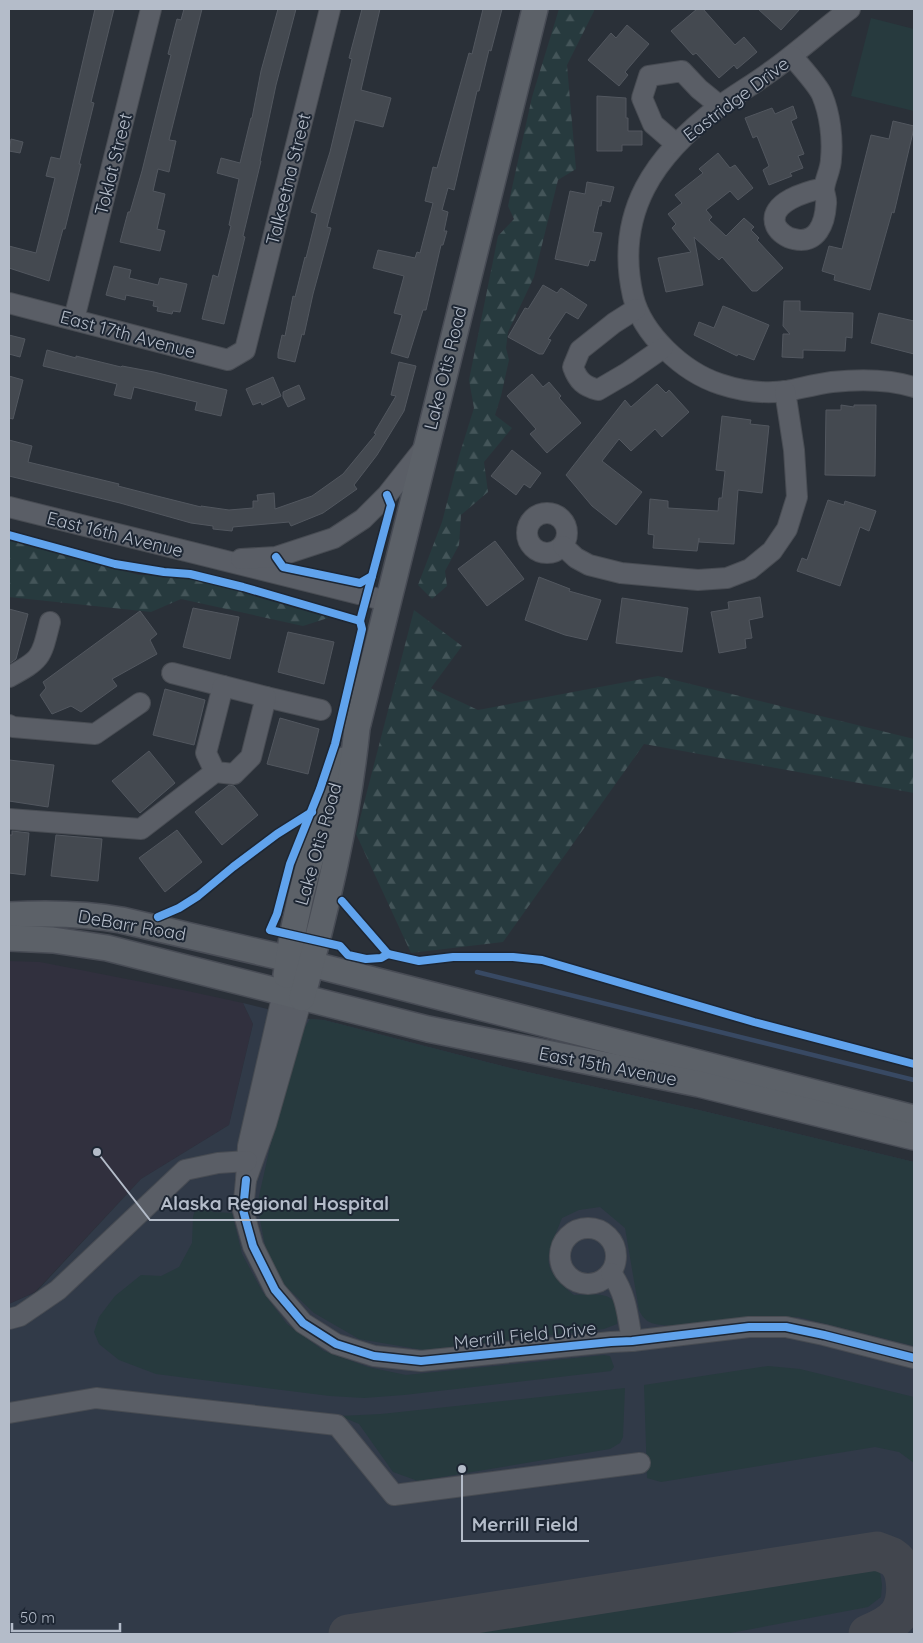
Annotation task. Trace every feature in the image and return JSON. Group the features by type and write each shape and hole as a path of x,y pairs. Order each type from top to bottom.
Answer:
{"main road":[{"name":"Lake Otis Road","path":"292,996 300,961 347,807 357,728 534,9"},
{"name":"DeBarr Road","path":"9,915 92,915 300,961"},
{"name":"DeBarr Road","path":"9,938 63,941 107,948 292,996"},
{"name":"East 15th Avenue","path":"300,961 914,1118"},
{"name":"East 15th Avenue","path":"292,996 428,1029 699,1084 914,1137"}],"street":[{"name":"Toklat Street","path":"74,319 151,9"},
{"name":"Talkeetna Street","path":"246,350 330,9"},
{"name":"Eastridge Drive","path":"850,9 792,56 720,106 676,144 650,176 632,218 628,248 630,282 636,309 648,329 663,348 696,373 719,384 749,392 785,391 831,382 870,380 914,387"},
{"path":"792,56 822,94 830,127 832,160 824,188"},
{"path":"676,144 653,124 642,98 649,76 682,71 699,89 720,106"},
{"name":"East 17th Avenue","path":"9,303 228,360 246,350"},
{"path":"636,309 614,323 580,350 573,367 577,378 586,387 598,390 663,348"},
{"path":"562,546 588,565 620,572 698,580 728,578 750,570 772,551 786,529 797,497 794,450 785,391"},
{"name":"East 16th Avenue","path":"222,561 276,557 334,538 362,519 386,495 426,446"},
{"name":"East 16th Avenue","path":"9,507 388,601"},
{"path":"9,677 29,667 43,652 50,622"},
{"path":"172,673 321,710"},
{"path":"215,772 206,753 223,686"},
{"path":"9,819 141,829 215,772 234,774 251,757 266,697"},
{"path":"9,725 13,727 95,734 140,703"},
{"name":"Merrill Field Drive","path":"292,996 248,1146 243,1210 253,1246 275,1290 303,1323 336,1344 374,1356 421,1361 602,1342 632,1341 749,1327 786,1327 914,1358"},
{"name":"Merrill Field Drive","path":"246,1180 266,1124 292,996"},
{"path":"9,1319 20,1316 58,1290 186,1170 218,1163 247,1161"},
{"path":"611,1273 624,1299 632,1341"},
{"path":"9,1413 96,1398 337,1426 394,1495 640,1464"}],"shaded area":[{"path":"9,961 40,962 243,1003 253,1024 229,1125 141,1179 35,1292 9,1304"},
{"path":"243,1003 309,1019 324,1020 514,1069 699,1110 914,1162 914,1634 9,1634 9,1304 36,1292 141,1179 229,1125 253,1024"}],"green space":[{"path":"559,9 594,9 567,65 576,169 558,180 534,277 508,332 506,348 509,360 495,415 512,428 484,462 488,492 461,515 459,545 445,571 447,586 432,599 418,585 442,522 474,408 469,380 498,236 514,219 508,206 532,97"},
{"path":"871,18 914,29 914,111 851,96"},
{"path":"9,539 139,575 184,576 331,617 303,626 181,599 151,612 9,597"},
{"path":"414,610 462,646 431,688 478,710 658,676 914,739 914,793 644,744 503,942 411,953 356,834"},
{"path":"310,1019 324,1020 514,1069 699,1110 914,1162 914,1346 798,1317 670,1326 651,1323 645,1319 639,1310 625,1228 600,1207 579,1210 562,1218 549,1251 548,1260 554,1276 574,1295 600,1295 612,1299 616,1305 617,1324 604,1329 423,1350 359,1339 314,1313 279,1280 266,1250 257,1205 270,1147 295,1054 303,1030"},
{"path":"196,1205 213,1212 232,1213 242,1254 262,1291 287,1324 324,1351 368,1367 406,1375 604,1355 610,1356 614,1367 611,1371 364,1398 330,1396 156,1374 119,1360 99,1344 94,1332 99,1317 115,1296 141,1275 161,1276 179,1267 192,1243 193,1217"},
{"path":"768,1366 800,1369 914,1397 914,1463 899,1452 875,1447 661,1482 647,1478 644,1385"},
{"path":"625,1388 623,1437 620,1443 610,1449 418,1481 393,1472 359,1424 340,1416 381,1414"},
{"path":"854,1562 866,1563 880,1572 881,1597 868,1607 725,1634 467,1634"}],"building":[{"path":"95,9 114,9 91,102 94,103 79,164 81,164 65,229 63,229 49,281 9,268 9,246 36,253 55,178 46,176 51,157 60,159"},
{"path":"184,9 202,9 169,140 176,141 169,172 158,169 153,191 165,194 157,229 165,231 160,251 120,242 142,171 171,55 168,54 177,19 181,20"},
{"path":"278,9 296,9 276,85 261,161 243,236 245,237 224,324 202,319 213,275 218,277 231,226 229,225 239,179 217,173 221,158 240,163 252,118 261,71"},
{"path":"362,9 380,9 361,90 391,98 383,127 355,120 327,227 331,228 304,335 302,334 295,362 278,358 278,353 282,335 285,336 293,296 295,297 317,214 311,212 330,152 352,59 349,58"},
{"path":"483,9 502,9 479,91 477,91 454,190 448,188 442,210 448,212 444,231 447,231 443,245 441,245 426,310 423,310 408,358 391,353 402,315 394,313 404,276 373,268 378,250 415,258 417,252 420,253 433,203 425,201 433,167 437,168 469,53 472,54"},
{"path":"697,9 703,9 735,45 744,37 757,52 737,69 734,65 719,78 696,53 693,55 671,31"},
{"path":"758,9 800,9 781,30"},
{"path":"627,25 649,44 625,72 628,75 619,86 588,60 611,33 616,38"},
{"path":"597,96 626,98 628,131 642,131 642,145 622,145 622,151 597,151"},
{"path":"793,106 797,118 791,121 804,154 798,156 803,168 790,173 792,176 769,185 763,170 769,166 757,136 753,138 745,118 772,108 775,114"},
{"path":"893,121 914,126 914,128 894,213 892,212 870,290 834,280 835,275 822,271 829,246 842,249 871,135 889,139"},
{"path":"11,139 23,142 20,153 9,151"},
{"path":"718,153 730,168 735,165 753,188 738,200 730,191 706,210 712,217 709,220 726,236 744,218 754,227 751,230 759,238 757,240 783,268 757,291 752,291 722,257 719,260 694,237 703,285 666,292 658,258 691,252 672,228 676,224 668,214 682,203 675,195 703,173 699,169"},
{"path":"587,182 614,187 610,202 602,200 601,206 599,206 593,232 602,233 595,261 590,260 588,266 555,259 570,191 585,194"},
{"path":"114,266 131,270 129,278 158,285 160,278 187,284 180,312 173,311 172,314 157,311 158,307 153,306 154,301 126,295 125,300 106,295"},
{"path":"543,285 557,293 561,288 587,305 578,319 566,312 548,339 551,340 543,354 539,354 508,337 525,308 528,309"},
{"path":"784,301 800,301 800,311 853,313 852,338 846,337 845,351 803,350 803,358 782,357 783,334 790,334 783,326"},
{"path":"723,306 769,325 754,360 738,354 737,356 694,335 699,322 714,328"},
{"path":"879,313 914,321 914,354 871,343"},
{"path":"9,335 25,339 20,357 9,354"},
{"path":"47,350 76,358 76,356 121,367 154,372 227,390 221,416 195,410 197,402 134,387 131,399 114,395 117,384 43,366"},
{"path":"399,362 416,366 404,411 377,455 354,485 357,489 323,513 291,526 289,522 233,527 232,531 213,529 213,526 191,523 120,503 9,476 9,440 32,446 28,462 119,484 118,486 201,507 229,510 253,508 253,501 258,501 257,495 274,493 275,509 312,496 343,474 376,434 374,433 396,396 391,395"},
{"path":"532,374 543,387 549,382 561,396 559,398 581,423 547,453 530,434 536,429 507,396"},
{"path":"9,376 23,380 13,419 9,418"},
{"path":"273,377 281,396 262,405 261,402 253,405 246,389"},
{"path":"657,384 666,393 669,390 689,412 662,437 655,429 631,451 619,439 602,461 642,492 616,525 592,506 566,475 625,400 631,407"},
{"path":"299,385 305,399 288,407 283,397 283,392"},
{"path":"841,405 854,407 854,405 876,405 875,476 825,475 826,410 841,410"},
{"path":"722,416 751,420 750,424 769,426 762,493 738,490 734,544 699,542 699,538 697,551 653,548 654,535 648,534 650,499 668,501 668,508 718,511 719,498 722,498 725,471 716,470"},
{"path":"512,450 541,473 530,488 524,484 516,495 491,476"},
{"path":"828,500 844,505 845,501 876,511 869,531 860,527 840,586 797,571 802,558 807,560"},
{"path":"495,541 524,579 487,606 458,569"},
{"path":"539,577 570,589 569,591 601,600 587,640 565,635 525,620"},
{"path":"760,597 763,617 749,620 752,638 745,639 746,648 719,653 711,612 729,609 728,602"},
{"path":"622,598 688,608 682,652 616,643"},
{"path":"193,608 239,617 230,659 183,647"},
{"path":"9,609 28,614 16,659 9,664"},
{"path":"140,611 157,634 150,640 157,654 112,679 117,686 81,712 71,706 52,714 40,695 46,688 43,682"},
{"path":"288,632 334,642 324,684 278,672"},
{"path":"165,689 205,700 194,745 153,735"},
{"path":"280,718 319,729 308,774 267,764"},
{"path":"149,751 175,783 140,813 112,781"},
{"path":"9,760 54,765 48,807 9,801"},
{"path":"229,785 234,786 258,815 222,845 195,812"},
{"path":"177,830 202,862 165,892 139,858"},
{"path":"12,831 29,833 25,875 9,873 9,835 12,835"},
{"path":"56,835 102,839 98,881 51,876"}],"waterway":[{"path":"477,972 914,1080"}],"taxiway":[{"path":"348,1634 877,1551 892,1557 898,1562 906,1584 902,1609 898,1615 892,1621 868,1634"}],"cycle path":[{"path":"276,557 283,567 360,583 372,576 391,505 387,495"},
{"path":"9,535 115,564 190,574 243,587 360,621"},
{"path":"372,576 360,621 362,629 335,744 320,789 290,864 277,914 270,930 340,946 348,955 366,959 381,958 388,954"},
{"path":"158,917 179,908 198,896 277,834 312,812"},
{"path":"342,901 388,954 419,961 453,957 513,957 542,960 754,1022 914,1064"},
{"path":"246,1180 243,1210 253,1246 275,1290 303,1323 336,1344 374,1356 421,1361 632,1341 749,1327 786,1327 914,1358"}],"place":[{"name":"Alaska Regional Hospital","path":"97,1152"},
{"name":"Merrill Field","path":"462,1469"}]}
